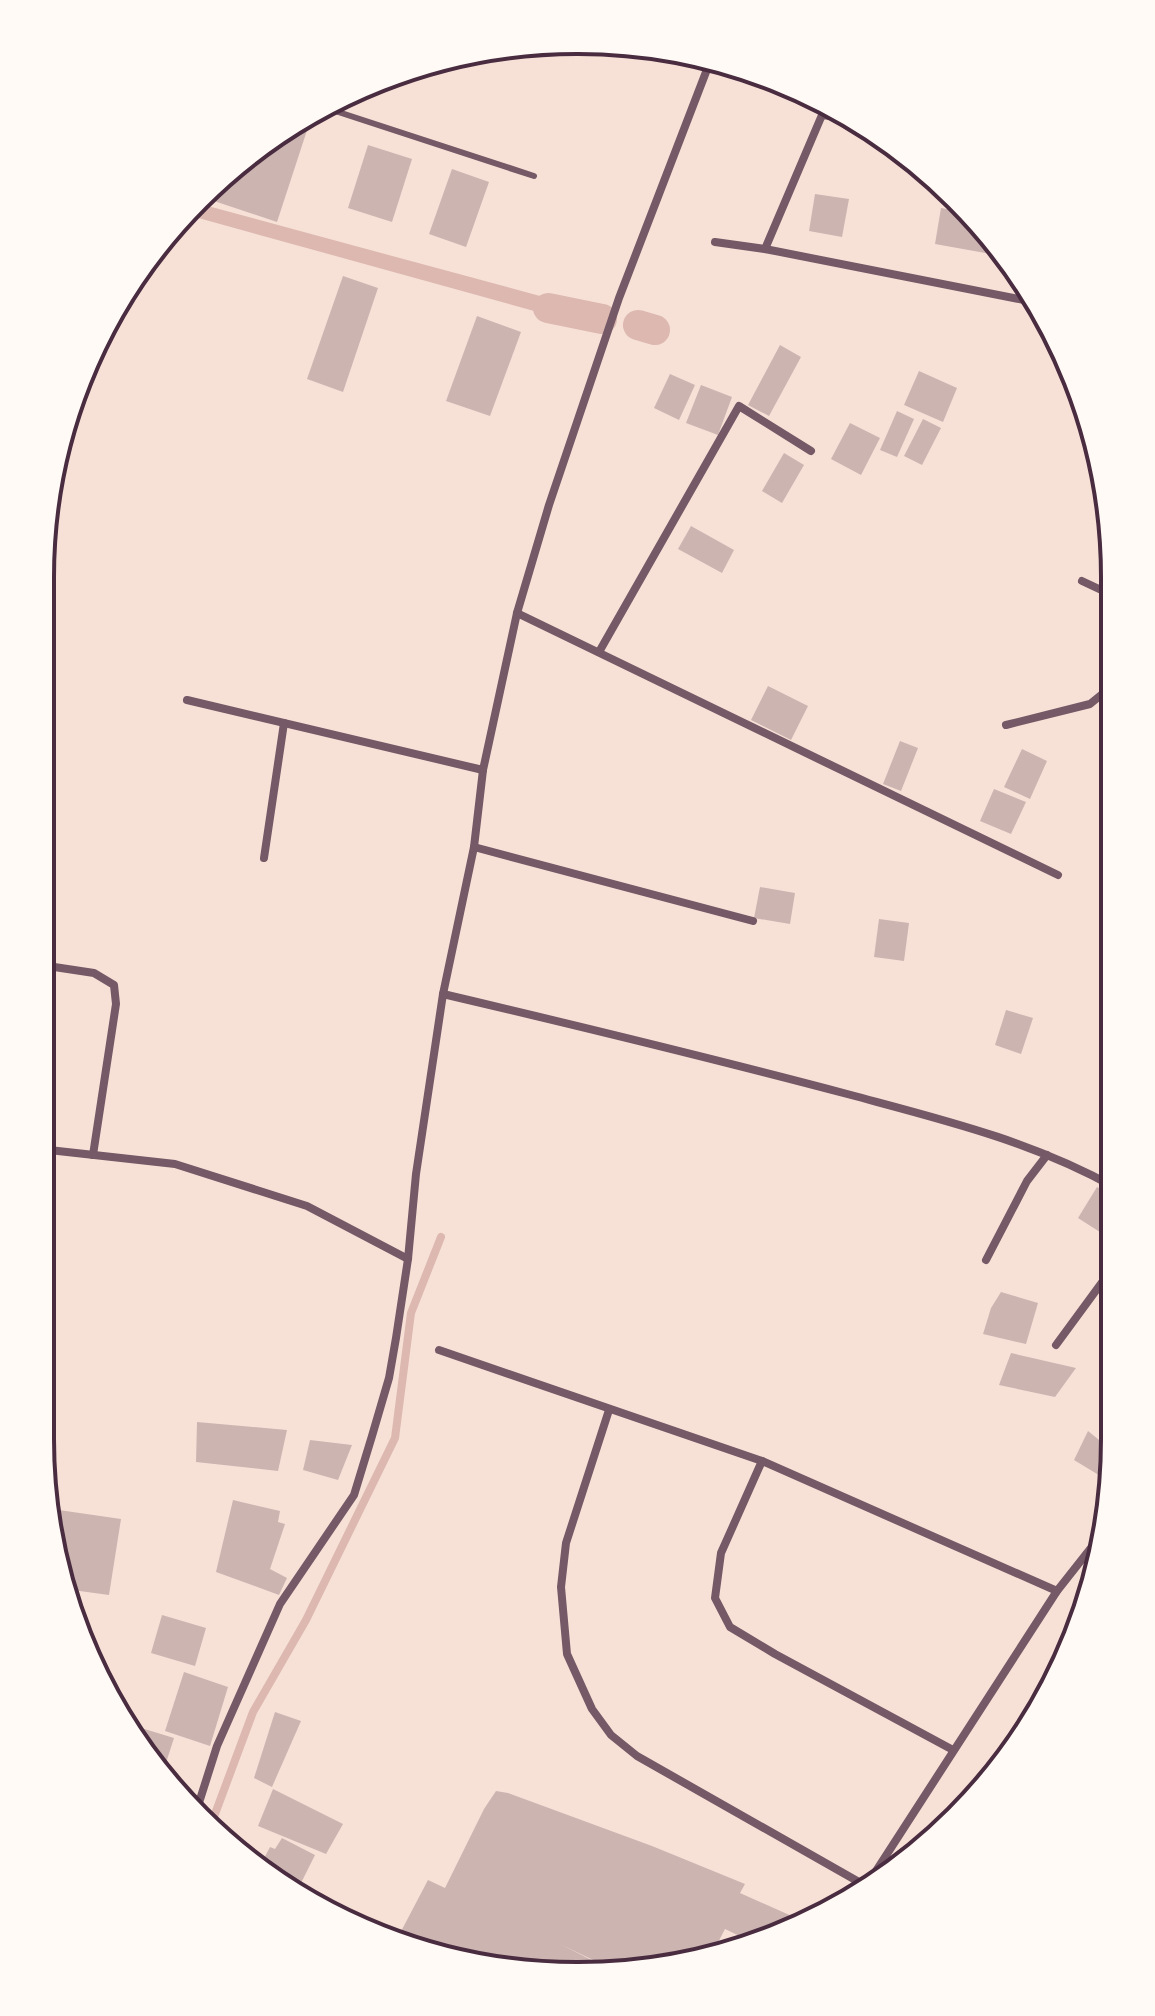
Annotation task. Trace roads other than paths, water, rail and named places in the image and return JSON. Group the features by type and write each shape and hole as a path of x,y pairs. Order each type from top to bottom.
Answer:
{"street":[{"path":"200,1801 217,1746 280,1604 354,1495 389,1378 443,994 474,847 483,770 517,613 549,505 619,298 707,70"},
{"path":"765,249 822,115"},
{"path":"715,242 1021,299"},
{"path":"599,652 739,406 811,451"},
{"path":"1082,581 1101,590"},
{"path":"517,613 1058,875"},
{"path":"1006,725 1090,704 1101,695"},
{"path":"187,700 483,770"},
{"path":"264,858 284,723"},
{"path":"474,847 753,921"},
{"path":"54,967 94,973 114,985 116,1004 93,1155"},
{"path":"443,994 752,1068 986,1133 1080,1168 1101,1180"},
{"path":"54,1151 175,1164 307,1206 408,1259"},
{"path":"986,1260 1027,1181 1047,1155"},
{"path":"1056,1345 1101,1284"},
{"path":"439,1350 762,1461 1057,1591"},
{"path":"609,1410 566,1543 561,1587 567,1654 592,1709 611,1735 637,1756 858,1880"},
{"path":"762,1461 721,1553 715,1598 730,1627 953,1750"},
{"path":"877,1867 1057,1591 1089,1551"}],"lane":[{"path":"338,112 534,176"}],"waterway":[{"path":"548,308 602,319"},
{"path":"638,325 655,330"},
{"path":"214,1816 253,1712 306,1620 395,1438 411,1313 441,1237"}]}
